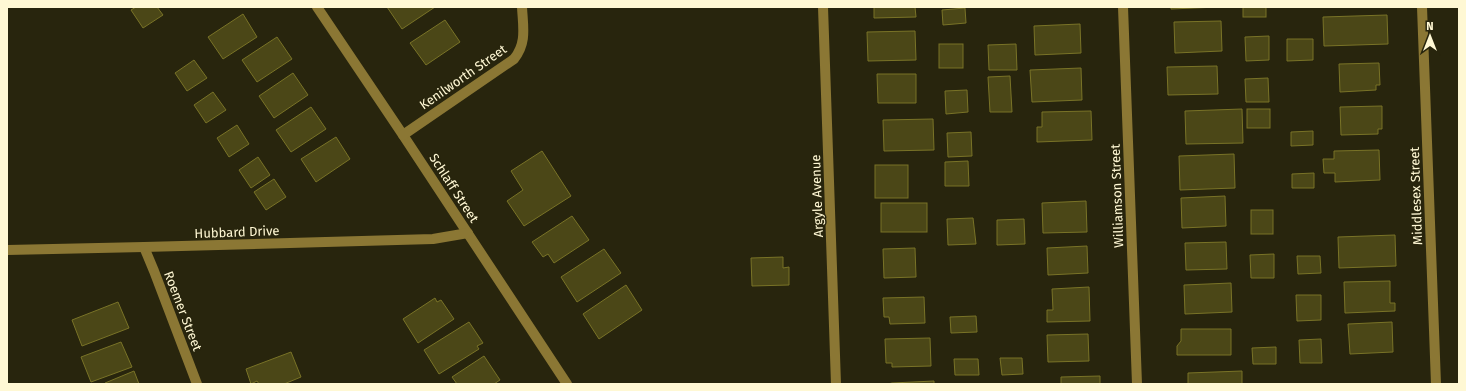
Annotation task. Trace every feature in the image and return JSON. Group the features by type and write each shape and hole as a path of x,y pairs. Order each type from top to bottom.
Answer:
{"street":[{"name":"Schlaff Street","path":"317,7 567,384"},
{"name":"Kenilworth Street","path":"403,135 514,59 521,51 524,41 522,7"},
{"name":"Argyle Avenue","path":"823,7 836,384"},
{"name":"Williamson Street","path":"1123,7 1137,384"},
{"name":"Middlesex Street","path":"1422,7 1436,384"},
{"name":"Hubbard Drive","path":"7,250 144,248 433,239 468,233"},
{"name":"Roemer Street","path":"144,248 197,384"}],"building":[{"path":"136,7 157,7 163,15 143,28 131,10"},
{"path":"387,7 435,7 402,29"},
{"path":"874,7 915,7 916,17 874,18"},
{"path":"1171,7 1218,7 1171,9"},
{"path":"1243,7 1266,7 1266,17 1243,17"},
{"path":"965,8 966,23 943,25 942,10"},
{"path":"243,14 257,37 223,59 208,37"},
{"path":"1387,15 1388,44 1324,46 1323,17"},
{"path":"445,20 460,42 426,65 410,43"},
{"path":"1221,21 1222,51 1175,53 1174,22"},
{"path":"1080,24 1081,53 1035,55 1034,26"},
{"path":"915,31 916,60 868,61 867,32"},
{"path":"1269,36 1269,60 1246,61 1245,37"},
{"path":"277,37 292,59 257,82 242,60"},
{"path":"1287,39 1313,39 1313,60 1287,61"},
{"path":"939,44 963,44 963,68 939,68"},
{"path":"1016,44 1017,70 989,70 988,45"},
{"path":"194,60 207,78 187,91 175,73"},
{"path":"1379,63 1380,85 1376,85 1376,90 1340,92 1339,64"},
{"path":"1217,66 1218,94 1168,95 1167,67"},
{"path":"1081,68 1082,100 1032,102 1030,70"},
{"path":"293,73 308,95 274,118 259,96"},
{"path":"877,74 916,74 916,103 878,103"},
{"path":"1010,76 1012,112 990,112 988,77"},
{"path":"1268,78 1269,102 1246,102 1245,79"},
{"path":"967,90 968,112 946,114 945,91"},
{"path":"213,92 226,110 206,123 194,105"},
{"path":"1382,106 1382,129 1378,129 1378,134 1341,135 1340,107"},
{"path":"311,107 326,129 291,152 276,130"},
{"path":"1242,109 1243,143 1186,144 1185,111"},
{"path":"1247,109 1270,109 1270,128 1247,128"},
{"path":"1091,111 1092,140 1037,142 1037,127 1042,127 1042,112"},
{"path":"933,119 934,150 884,151 883,120"},
{"path":"237,125 249,144 229,157 217,138"},
{"path":"1313,131 1313,145 1291,146 1291,132"},
{"path":"971,132 972,156 948,157 947,133"},
{"path":"336,137 350,159 316,182 301,159"},
{"path":"1379,150 1380,180 1335,182 1335,173 1324,173 1323,159 1334,159 1334,151"},
{"path":"542,151 571,196 524,226 507,201 523,190 511,171"},
{"path":"1234,154 1235,188 1180,190 1179,156"},
{"path":"258,157 270,175 251,188 239,170"},
{"path":"968,161 969,186 945,186 945,162"},
{"path":"875,165 908,165 908,198 875,198"},
{"path":"1314,173 1314,188 1292,188 1292,174"},
{"path":"274,179 286,197 266,210 254,192"},
{"path":"1225,196 1226,226 1182,228 1181,198"},
{"path":"1086,201 1087,232 1043,233 1042,203"},
{"path":"881,203 927,203 927,232 881,232"},
{"path":"1251,210 1273,210 1273,234 1251,234"},
{"path":"572,216 589,240 554,263 548,254 543,257 532,242"},
{"path":"973,218 976,244 948,245 947,219"},
{"path":"1024,219 1025,244 997,245 997,220"},
{"path":"1395,235 1396,266 1339,268 1338,237"},
{"path":"1226,242 1227,269 1186,270 1185,243"},
{"path":"1087,246 1088,273 1048,275 1047,248"},
{"path":"915,248 916,277 884,278 883,249"},
{"path":"604,249 621,273 577,302 561,277"},
{"path":"1274,254 1274,278 1251,278 1250,255"},
{"path":"1297,256 1320,256 1321,273 1298,274"},
{"path":"783,257 783,268 789,267 789,285 752,286 751,258"},
{"path":"1390,281 1390,303 1395,303 1395,311 1345,313 1344,282"},
{"path":"1231,283 1232,312 1185,314 1184,285"},
{"path":"626,285 642,310 599,339 583,314"},
{"path":"1089,287 1090,321 1047,322 1047,310 1053,310 1052,289"},
{"path":"1296,295 1321,295 1321,320 1297,321"},
{"path":"924,297 925,323 890,324 889,317 884,317 883,298"},
{"path":"435,298 437,302 441,300 454,319 418,343 403,319"},
{"path":"118,302 129,328 82,346 72,320"},
{"path":"976,316 977,332 951,333 950,317"},
{"path":"469,322 483,343 477,346 479,349 439,374 424,350"},
{"path":"1392,322 1393,352 1350,354 1348,324"},
{"path":"1181,329 1231,329 1231,355 1177,355 1177,346 1181,341"},
{"path":"1088,334 1089,361 1048,362 1047,335"},
{"path":"930,338 931,366 892,367 892,363 886,363 885,339"},
{"path":"1321,339 1322,363 1300,363 1299,340"},
{"path":"121,342 132,367 91,382 81,357"},
{"path":"1276,347 1276,364 1253,364 1252,348"},
{"path":"291,352 301,377 284,384 259,384 257,381 251,384 246,369"},
{"path":"484,356 500,380 494,384 457,384 452,377"},
{"path":"1000,358 1022,358 1023,374 1002,375"},
{"path":"954,359 978,359 979,375 955,375"},
{"path":"134,371 139,384 105,384 105,383"},
{"path":"1242,371 1242,384 1188,384 1188,373"},
{"path":"1100,376 1100,384 1061,384 1061,377"},
{"path":"934,381 934,384 888,384 892,383"}]}
